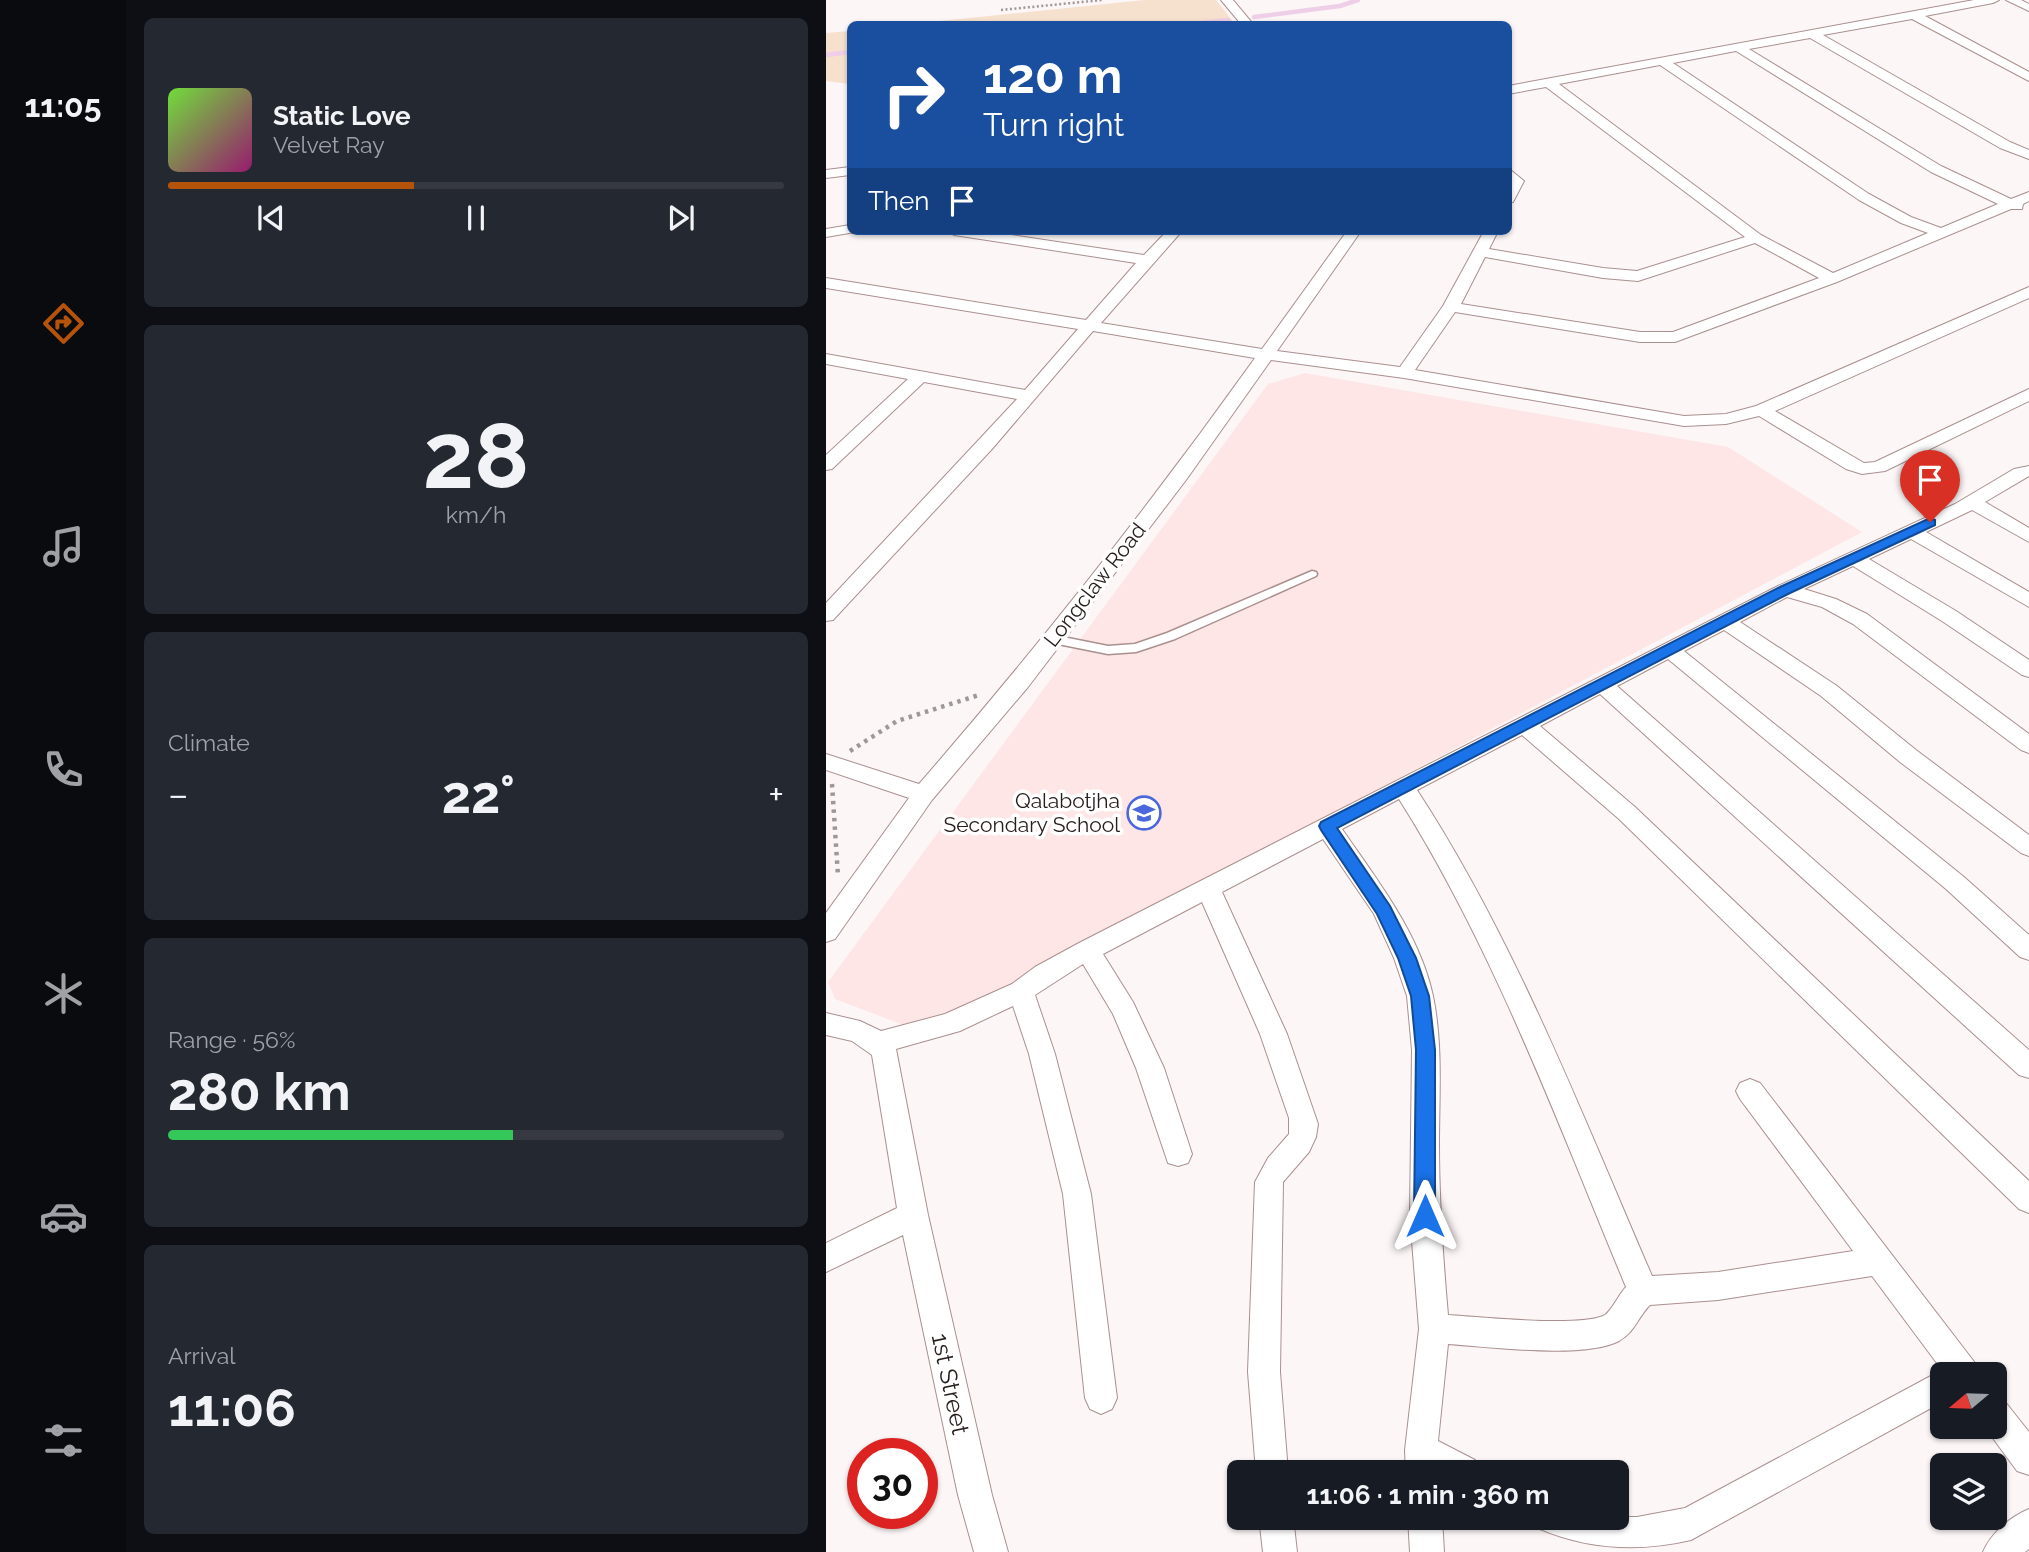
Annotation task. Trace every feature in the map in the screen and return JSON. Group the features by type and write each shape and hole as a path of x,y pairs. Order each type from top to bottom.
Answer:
{"street":[{"path":"1227,0 1244,21"},
{"path":"1512,89 1993,0"},
{"path":"2012,0 2029,8"},
{"path":"1914,15 2029,77"},
{"path":"1811,33 2005,145 2029,155"},
{"path":"1738,47 1936,169 1978,191 2029,211"},
{"path":"1662,61 1864,197 1906,220 1941,233"},
{"path":"1548,82 1756,238 1832,279"},
{"path":"826,174 847,171"},
{"path":"1512,176 1517,181 1512,191"},
{"path":"1451,307 1640,337 1665,338 1689,333 1832,279 2029,196"},
{"path":"826,233 847,230"},
{"path":"980,235 1146,260"},
{"path":"826,615 1030,396 1146,260 1171,235"},
{"name":"Longclaw Road","path":"826,932 924,794 1020,682 1180,476 1351,235"},
{"path":"1404,373 1451,307 1489,235"},
{"path":"1480,252 1603,273 1638,276 1756,238"},
{"path":"826,283 1268,355 1404,373 1684,421 1726,419 1762,410 2029,292"},
{"path":"826,359 1030,396"},
{"path":"826,466 920,377"},
{"path":"1762,410 1852,465 1873,468 2029,394"},
{"path":"826,1024 869,1035 880,1042 951,1024 1021,991 1044,974 1088,950 1669,649 1785,590 1972,502 2020,473 2029,471"},
{"path":"1972,502 2029,536"},
{"path":"1910,531 2029,601"},
{"path":"1854,558 1949,616 2029,670"},
{"path":"1785,590 1829,603 1860,619 2029,745"},
{"path":"1725,621 1829,691 1908,756 2029,848"},
{"path":"1669,649 1955,883 2029,950"},
{"path":"1603,685 1770,831 2029,1067"},
{"path":"1523,724 1627,813 2029,1200"},
{"path":"828,763 924,794"},
{"path":"1403,787 1437,838 1474,911 1527,1023 1643,1291"},
{"path":"1327,826 1384,911 1407,958 1420,996 1426,1050 1425,1229 1434,1329 1422,1460"},
{"path":"1208,888 1283,1055 1303,1115 1304,1132 1298,1144 1280,1162 1269,1182 1264,1372 1271,1460"},
{"path":"1088,950 1124,1010 1150,1068 1178,1154"},
{"path":"1021,991 1042,1054 1077,1194 1101,1398"},
{"name":"1st Street","path":"880,1042 889,1074 913,1215 975,1495 991,1552"},
{"path":"1750,1091 1955,1362"},
{"path":"826,1258 913,1215"},
{"path":"1434,1329 1584,1334 1609,1330 1623,1320 1627,1307 1643,1291 1718,1286 1879,1261"},
{"path":"1596,1530 1609,1534 1661,1533 1671,1530 1722,1507 1930,1391"},
{"path":"2007,1430 2029,1459"},
{"path":"2000,1552 2029,1526"},
{"path":"1277,1530 1280,1552"},
{"path":"1426,1530 1427,1552"}],"lane":[{"path":"1054,639 1108,650 1136,648 1171,636 1312,574"}],"path":[{"path":"1001,10 1102,0"},
{"path":"841,913 828,763 897,721 1020,682"}],"shaded area":[{"path":"1145,0 1216,0 1233,21 939,21"},
{"path":"847,31 847,84 826,81 826,33"},
{"name":"Qalabotjha Secondary School","path":"1305,373 1728,447 1862,532 922,1032 835,999 828,982 1268,384"}],"waterway":[{"path":"1254,17 1340,6 1358,0"},
{"path":"1219,21 1228,20"},
{"path":"826,55 847,52"}],"place":[{"name":"Qalabotjha Secondary School","path":"1144,813"}],"route":[{"path":"1425,1216 1426,1050 1420,996 1407,958 1384,911 1327,826 1785,590 1930,522"}]}
